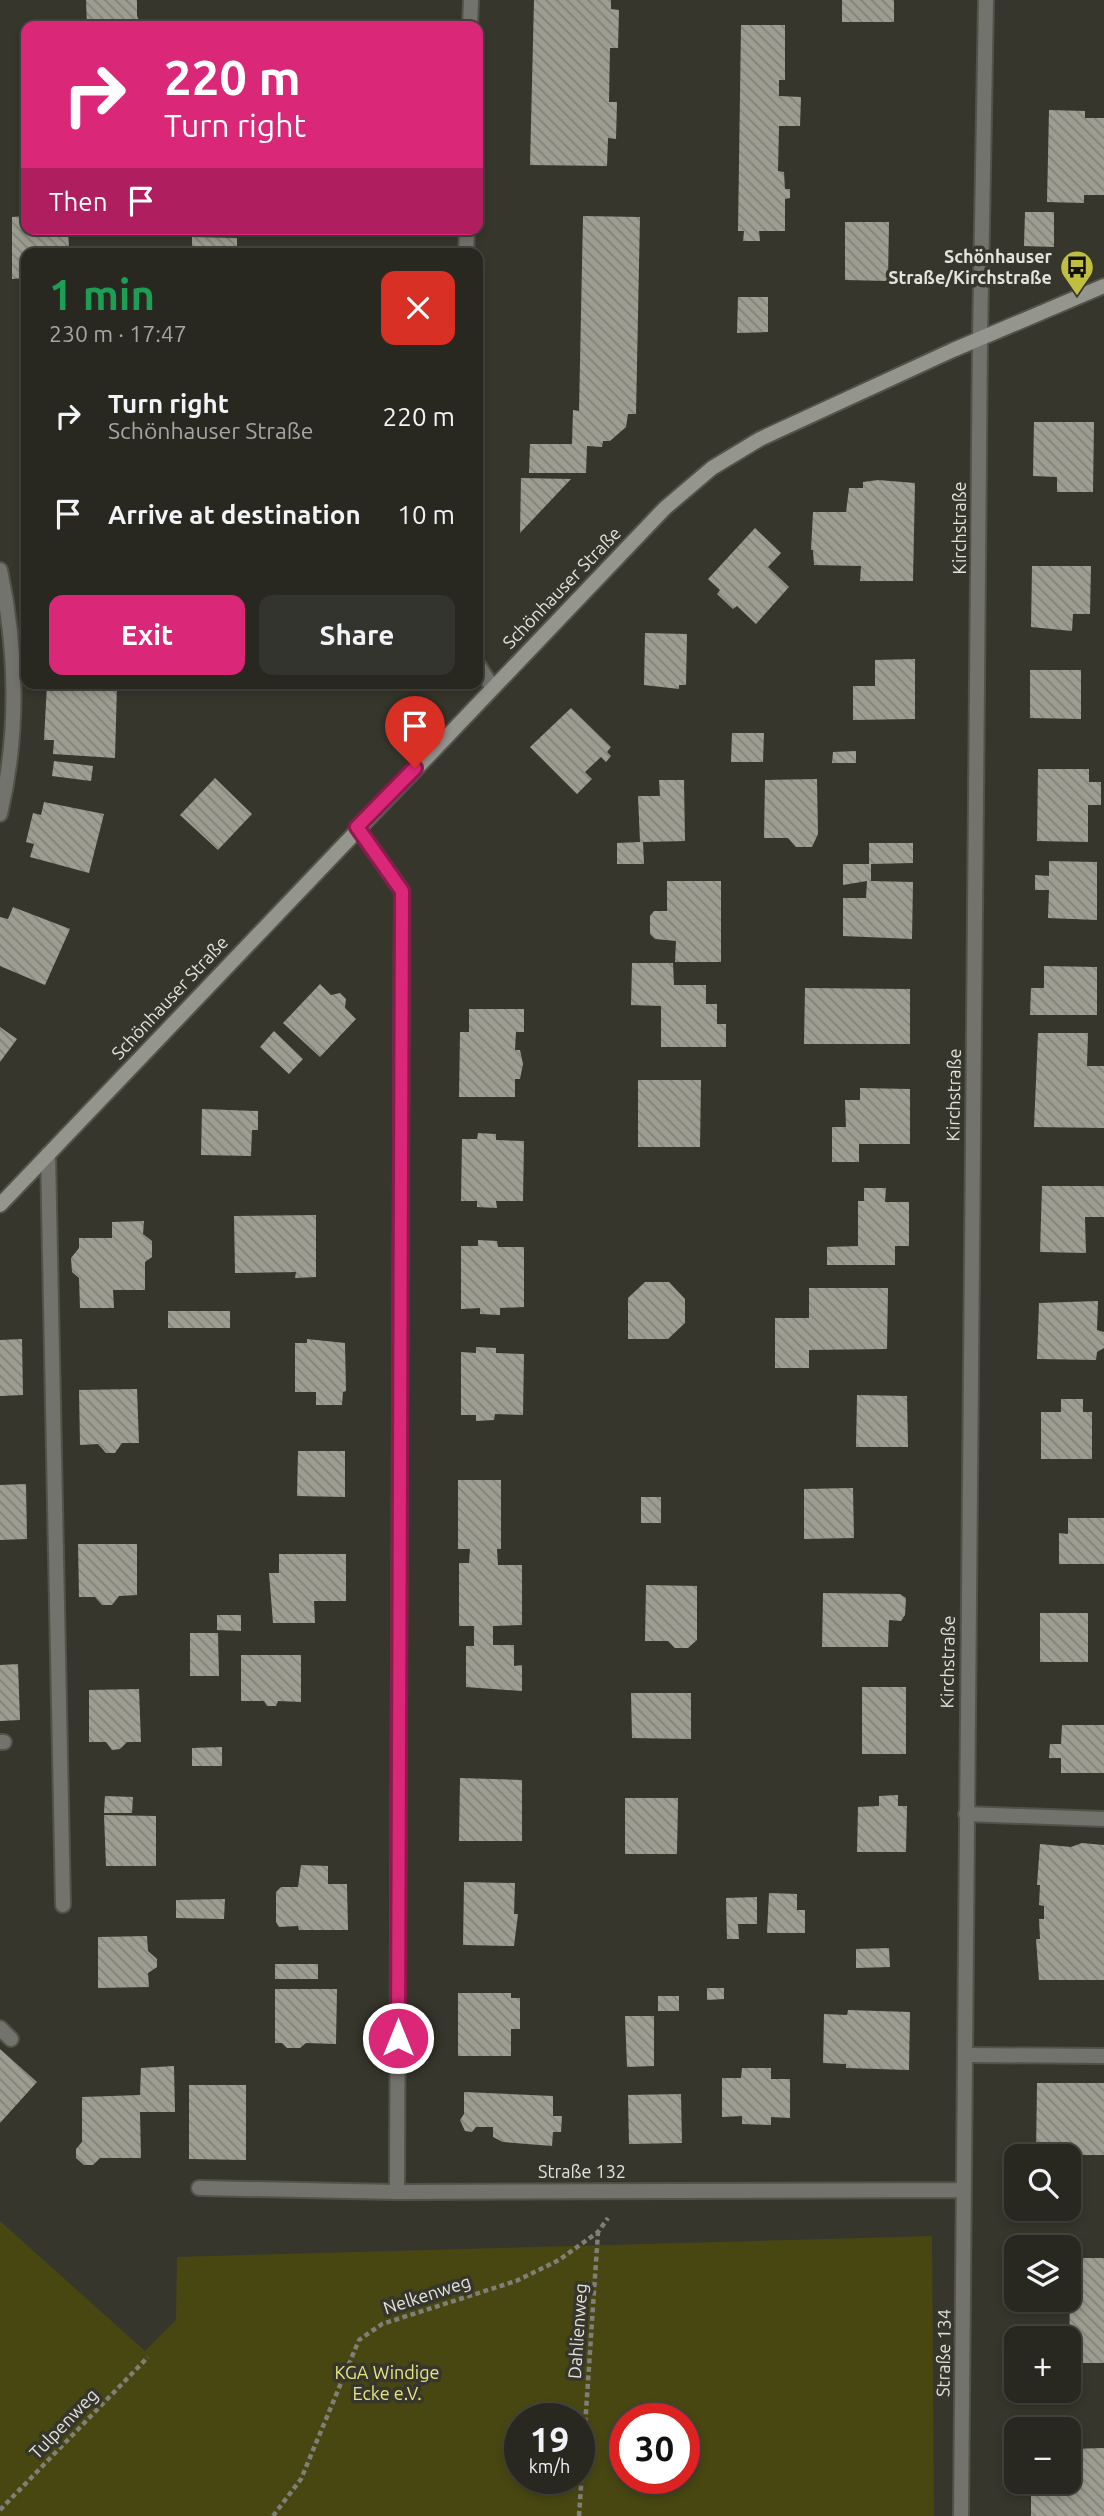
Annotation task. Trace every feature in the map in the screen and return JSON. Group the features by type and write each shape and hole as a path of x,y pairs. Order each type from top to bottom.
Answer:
{"street":[{"path":"470,21 471,0"},
{"name":"Kirchstraße","path":"964,2190 980,338 986,0"},
{"name":"Schönhauser Straße","path":"0,1205 357,827 665,508 712,468 760,439 980,338 1104,286"},
{"path":"0,570 12,660 13,724 8,782 0,814"},
{"path":"483,673 493,688"},
{"path":"357,827 402,891 397,2192"},
{"path":"48,1154 63,1905"},
{"path":"966,1814 1104,1819"},
{"path":"0,2028 12,2039"},
{"path":"966,2056 1104,2056"},
{"name":"Straße 132","path":"199,2188 397,2192 964,2190"},
{"name":"Straße 134","path":"961,2516 964,2190"}],"path":[{"name":"Nelkenweg","path":"273,2516 301,2479 359,2340 383,2324 516,2281 559,2260 598,2232 628,2191"},
{"name":"Dahlienweg","path":"579,2516 598,2232"},
{"name":"Tulpenweg","path":"0,2510 148,2357"}],"green space":[{"name":"KGA Windige Ecke e.V.","path":"0,2221 145,2351 176,2320 177,2257 932,2236 934,2516 0,2516"}],"building":[{"path":"86,0 137,0 140,21 87,21"},
{"path":"534,0 611,0 611,9 619,10 618,48 610,48 609,102 617,102 616,139 608,138 607,166 530,165"},
{"path":"842,0 894,0 894,22 842,22"},
{"path":"741,25 785,25 785,80 779,80 779,96 801,97 800,126 779,126 778,171 784,172 785,189 790,189 790,198 785,199 785,231 759,231 760,241 743,241 744,231 738,231"},
{"path":"1049,110 1085,111 1085,118 1104,118 1104,195 1084,195 1084,203 1047,202"},
{"path":"1025,212 1054,212 1054,247 1024,246"},
{"path":"21,216 21,235 68,235 69,248 21,248 21,278 12,279 12,217"},
{"path":"583,216 640,217 636,414 628,414 626,427 610,441 603,441 602,447 587,446 586,473 529,473 530,444 572,444 573,410 579,411"},
{"path":"845,222 889,222 888,281 845,280"},
{"path":"192,237 237,238 237,248 192,248"},
{"path":"738,297 768,297 768,332 737,333"},
{"path":"1034,422 1094,422 1093,492 1057,492 1057,477 1033,476"},
{"path":"521,478 571,479 520,533"},
{"path":"878,480 915,483 913,581 860,581 861,566 814,565 811,550 813,512 846,512 849,488 863,488 863,482"},
{"path":"755,528 781,553 768,567 789,587 756,624 737,606 733,609 717,594 720,590 708,579"},
{"path":"1032,566 1091,566 1090,614 1073,614 1072,631 1031,627"},
{"path":"645,633 687,634 686,685 679,685 679,689 644,685"},
{"path":"915,659 915,719 853,720 853,686 875,686 875,660"},
{"path":"1030,670 1081,670 1081,719 1030,718"},
{"path":"47,689 117,689 115,758 53,754 54,740 44,740"},
{"path":"571,708 611,747 607,752 611,756 606,762 601,757 585,772 592,779 577,794 530,747"},
{"path":"732,733 764,733 763,762 731,762"},
{"path":"856,751 856,763 832,763 833,752"},
{"path":"54,761 93,766 91,781 52,776"},
{"path":"1038,769 1089,769 1089,782 1101,782 1101,805 1088,805 1088,842 1037,841"},
{"path":"215,778 252,814 218,850 180,815"},
{"path":"817,779 818,834 812,847 796,847 788,838 764,838 765,780"},
{"path":"659,780 684,780 685,841 643,842 644,864 617,864 617,843 640,842 638,796 660,796"},
{"path":"44,802 104,814 89,873 30,857 34,844 26,842 33,813 41,815"},
{"path":"869,843 913,843 913,863 871,864 871,881 913,882 912,939 843,936 843,898 866,898 867,881 843,885 843,864 869,864"},
{"path":"1049,861 1097,862 1097,920 1048,918 1049,890 1035,890 1035,875 1049,876"},
{"path":"667,881 721,881 721,962 675,962 676,941 655,939 650,934 650,916 654,911 667,911"},
{"path":"13,907 70,929 45,985 0,966 0,917 8,919"},
{"path":"632,963 673,963 674,985 706,985 706,1004 717,1004 717,1024 726,1024 726,1047 661,1047 661,1006 631,1005"},
{"path":"1044,966 1097,967 1097,1015 1030,1015 1031,988 1044,988"},
{"path":"320,984 331,995 340,993 346,999 345,1008 356,1019 320,1057 283,1023"},
{"path":"805,988 910,989 910,1044 804,1044"},
{"path":"469,1009 524,1009 524,1032 516,1032 515,1050 520,1050 523,1064 520,1079 515,1079 515,1097 459,1097 460,1032 469,1032"},
{"path":"0,1027 17,1039 0,1062"},
{"path":"274,1031 303,1059 289,1074 260,1047"},
{"path":"1038,1033 1088,1033 1087,1066 1104,1066 1104,1128 1034,1127"},
{"path":"638,1080 701,1080 700,1147 638,1147"},
{"path":"860,1088 910,1089 910,1144 859,1144 859,1162 832,1162 832,1127 846,1127 845,1100 860,1100"},
{"path":"202,1109 258,1111 258,1130 252,1130 251,1156 201,1155"},
{"path":"478,1133 496,1134 496,1140 524,1141 523,1201 496,1201 497,1208 477,1207 477,1201 461,1201 462,1139 477,1139"},
{"path":"1042,1186 1104,1186 1104,1217 1085,1217 1086,1253 1040,1252"},
{"path":"864,1188 886,1188 885,1202 909,1202 909,1246 895,1246 895,1265 827,1265 827,1247 858,1246 858,1201 864,1201"},
{"path":"316,1215 316,1277 295,1278 296,1272 235,1273 234,1216"},
{"path":"144,1221 143,1234 152,1241 152,1257 145,1262 145,1290 113,1290 114,1308 80,1308 79,1278 72,1272 71,1258 79,1248 79,1238 112,1238 112,1222"},
{"path":"478,1240 497,1241 498,1247 524,1247 524,1307 500,1308 500,1315 480,1314 480,1308 461,1309 461,1246 478,1246"},
{"path":"645,1282 669,1282 685,1299 685,1323 668,1339 628,1339 628,1298"},
{"path":"809,1288 888,1288 887,1349 809,1350 809,1368 775,1368 775,1318 809,1318"},
{"path":"1098,1301 1097,1330 1104,1332 1104,1348 1097,1352 1096,1360 1037,1359 1039,1303"},
{"path":"168,1311 230,1311 230,1328 168,1328"},
{"path":"22,1339 23,1395 0,1396 0,1340"},
{"path":"307,1339 345,1343 346,1391 343,1392 342,1405 316,1405 316,1392 295,1392 295,1343 307,1343"},
{"path":"476,1347 496,1348 496,1353 524,1354 523,1415 495,1414 494,1420 476,1421 476,1415 461,1415 461,1352 476,1353"},
{"path":"137,1389 139,1443 122,1443 115,1453 106,1453 98,1444 80,1445 79,1390"},
{"path":"857,1395 907,1396 908,1447 856,1447"},
{"path":"1061,1399 1083,1399 1083,1412 1092,1412 1092,1459 1041,1459 1041,1412 1061,1412"},
{"path":"298,1451 345,1451 345,1497 297,1496"},
{"path":"458,1480 501,1480 501,1549 497,1549 498,1565 522,1565 522,1625 493,1626 493,1645 514,1645 514,1666 522,1665 522,1691 466,1687 466,1646 474,1646 474,1626 459,1626 459,1563 469,1563 470,1549 458,1549"},
{"path":"26,1484 27,1539 0,1540 0,1485"},
{"path":"853,1488 854,1538 804,1539 804,1489"},
{"path":"641,1497 661,1497 661,1523 641,1523"},
{"path":"1068,1518 1104,1518 1104,1564 1059,1564 1059,1533 1068,1534"},
{"path":"78,1544 137,1544 137,1595 119,1596 112,1605 102,1605 95,1597 79,1597"},
{"path":"279,1554 346,1554 346,1601 314,1601 315,1623 273,1623 269,1573 279,1573"},
{"path":"646,1585 697,1586 697,1640 688,1648 675,1648 668,1641 645,1641"},
{"path":"823,1593 900,1594 906,1598 905,1615 901,1621 889,1620 888,1647 822,1647"},
{"path":"1040,1613 1088,1613 1088,1662 1040,1662"},
{"path":"217,1615 241,1615 241,1631 217,1630"},
{"path":"190,1633 218,1633 219,1676 190,1676"},
{"path":"241,1655 301,1655 301,1702 278,1701 276,1706 267,1706 264,1701 241,1701"},
{"path":"18,1664 20,1720 0,1721 0,1665"},
{"path":"862,1687 906,1687 906,1754 862,1754"},
{"path":"139,1689 141,1742 127,1742 120,1749 112,1750 106,1742 89,1742 89,1690"},
{"path":"631,1693 691,1693 691,1739 632,1738"},
{"path":"1062,1725 1104,1725 1104,1773 1061,1773 1061,1758 1049,1758 1050,1744 1061,1744"},
{"path":"222,1747 222,1766 192,1766 192,1748"},
{"path":"460,1778 522,1780 522,1841 459,1841"},
{"path":"898,1795 898,1806 907,1806 906,1852 857,1852 858,1807 879,1806 879,1796"},
{"path":"105,1796 133,1797 132,1813 104,1813"},
{"path":"625,1798 678,1798 677,1854 625,1854"},
{"path":"104,1815 156,1816 156,1866 106,1866"},
{"path":"1082,1843 1104,1845 1104,1980 1039,1980 1036,1939 1040,1939 1039,1919 1044,1919 1044,1906 1039,1905 1040,1885 1037,1885 1040,1844 1071,1847"},
{"path":"301,1865 328,1866 328,1884 347,1884 348,1930 299,1930 298,1926 279,1927 276,1922 276,1892 281,1887 298,1887"},
{"path":"464,1882 515,1883 514,1914 518,1914 514,1946 463,1945"},
{"path":"769,1893 797,1894 797,1910 805,1910 805,1933 767,1933"},
{"path":"757,1897 757,1924 738,1924 739,1939 727,1939 726,1898"},
{"path":"225,1899 224,1919 176,1918 176,1900"},
{"path":"147,1936 148,1951 157,1959 157,1967 148,1973 149,1987 98,1988 98,1937"},
{"path":"889,1948 890,1967 856,1968 856,1949"},
{"path":"275,1964 318,1964 318,1979 275,1979"},
{"path":"707,1988 724,1988 724,1999 707,2000"},
{"path":"275,1989 337,1989 336,2044 306,2043 300,2048 287,2048 282,2043 275,2043"},
{"path":"458,1993 511,1993 511,1998 520,1998 520,2029 511,2029 511,2056 458,2056"},
{"path":"658,1996 679,1996 679,2011 658,2011"},
{"path":"848,2010 910,2012 909,2070 846,2068 846,2064 823,2063 824,2014 847,2015"},
{"path":"625,2016 654,2016 654,2066 627,2067"},
{"path":"0,2049 37,2082 0,2123"},
{"path":"174,2066 175,2112 140,2112 141,2158 100,2158 93,2165 84,2165 76,2158 76,2149 82,2142 82,2097 140,2095 141,2068"},
{"path":"742,2068 771,2068 771,2079 790,2079 790,2118 771,2117 771,2125 742,2124 742,2116 722,2117 722,2078 741,2078"},
{"path":"1037,2083 1104,2083 1104,2155 1081,2155 1081,2144 1036,2144"},
{"path":"189,2085 246,2085 246,2160 189,2159"},
{"path":"464,2092 553,2096 553,2116 562,2116 561,2132 553,2132 552,2146 503,2142 493,2137 493,2127 476,2127 472,2132 465,2131 460,2120 464,2114"},
{"path":"681,2094 682,2143 629,2144 628,2095"},
{"path":"1081,2258 1104,2258 1104,2363 1081,2363 1081,2326 1070,2326 1070,2312 1081,2312"},
{"path":"1104,2448 1104,2516 1031,2516 1031,2494 1081,2494 1081,2449"}],"place":[{"name":"Schönhauser Straße/Kirchstraße","path":"1077,297"}],"route":[{"path":"398,2038 402,891 357,827 415,768"}]}
